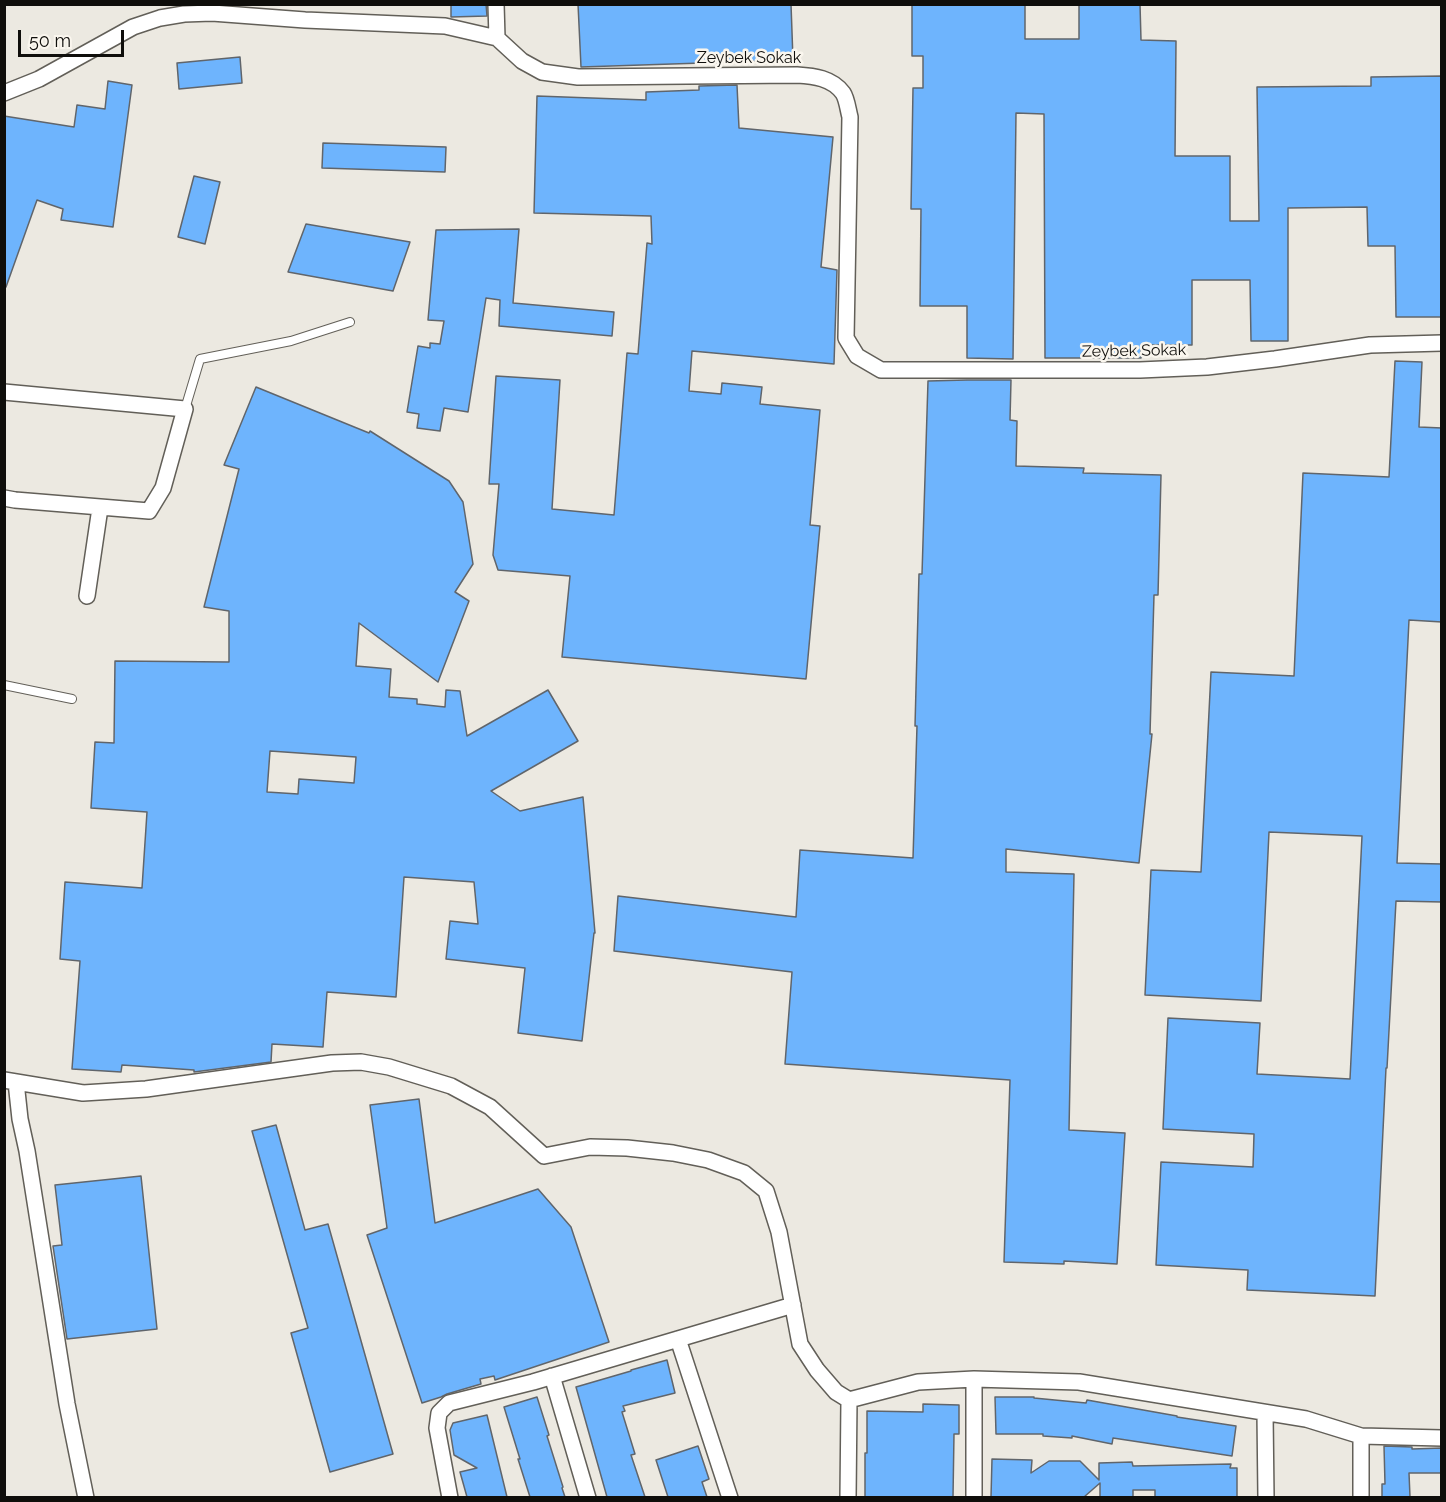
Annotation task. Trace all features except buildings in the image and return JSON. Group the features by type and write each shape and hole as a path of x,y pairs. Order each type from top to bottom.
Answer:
{"street":[{"path":"496,4 497,38"},
{"name":"Zeybek Sokak","path":"4,93 39,79 133,27 160,18 212,13 305,20 445,26 497,38 522,61 542,72 578,77 813,76 829,80 844,93 850,117 846,338 857,356 881,370 1207,367 1370,345 1442,343"},
{"path":"4,392 185,409 162,488 148,511 4,498"},
{"path":"87,596 100,508"},
{"path":"86,1497 67,1404 27,1151 10,1081 83,1094 146,1089 332,1063 361,1062 389,1067 451,1086 490,1107 544,1156 590,1147 627,1148 708,1160 744,1173 766,1191 779,1232 800,1344 817,1370 836,1392 849,1400 918,1382 974,1379 1079,1382 1306,1419 1361,1436 1442,1438"},
{"path":"450,1497 436,1428 439,1413 449,1403 552,1376 793,1305"},
{"path":"678,1339 730,1497"},
{"path":"552,1376 588,1497"},
{"path":"974,1379 974,1497"},
{"path":"848,1497 849,1400"},
{"path":"1265,1413 1266,1497"},
{"path":"1360,1497 1361,1436"}],"lane":[{"path":"185,409 200,359 291,341 350,322"},
{"path":"4,686 72,699"}]}
